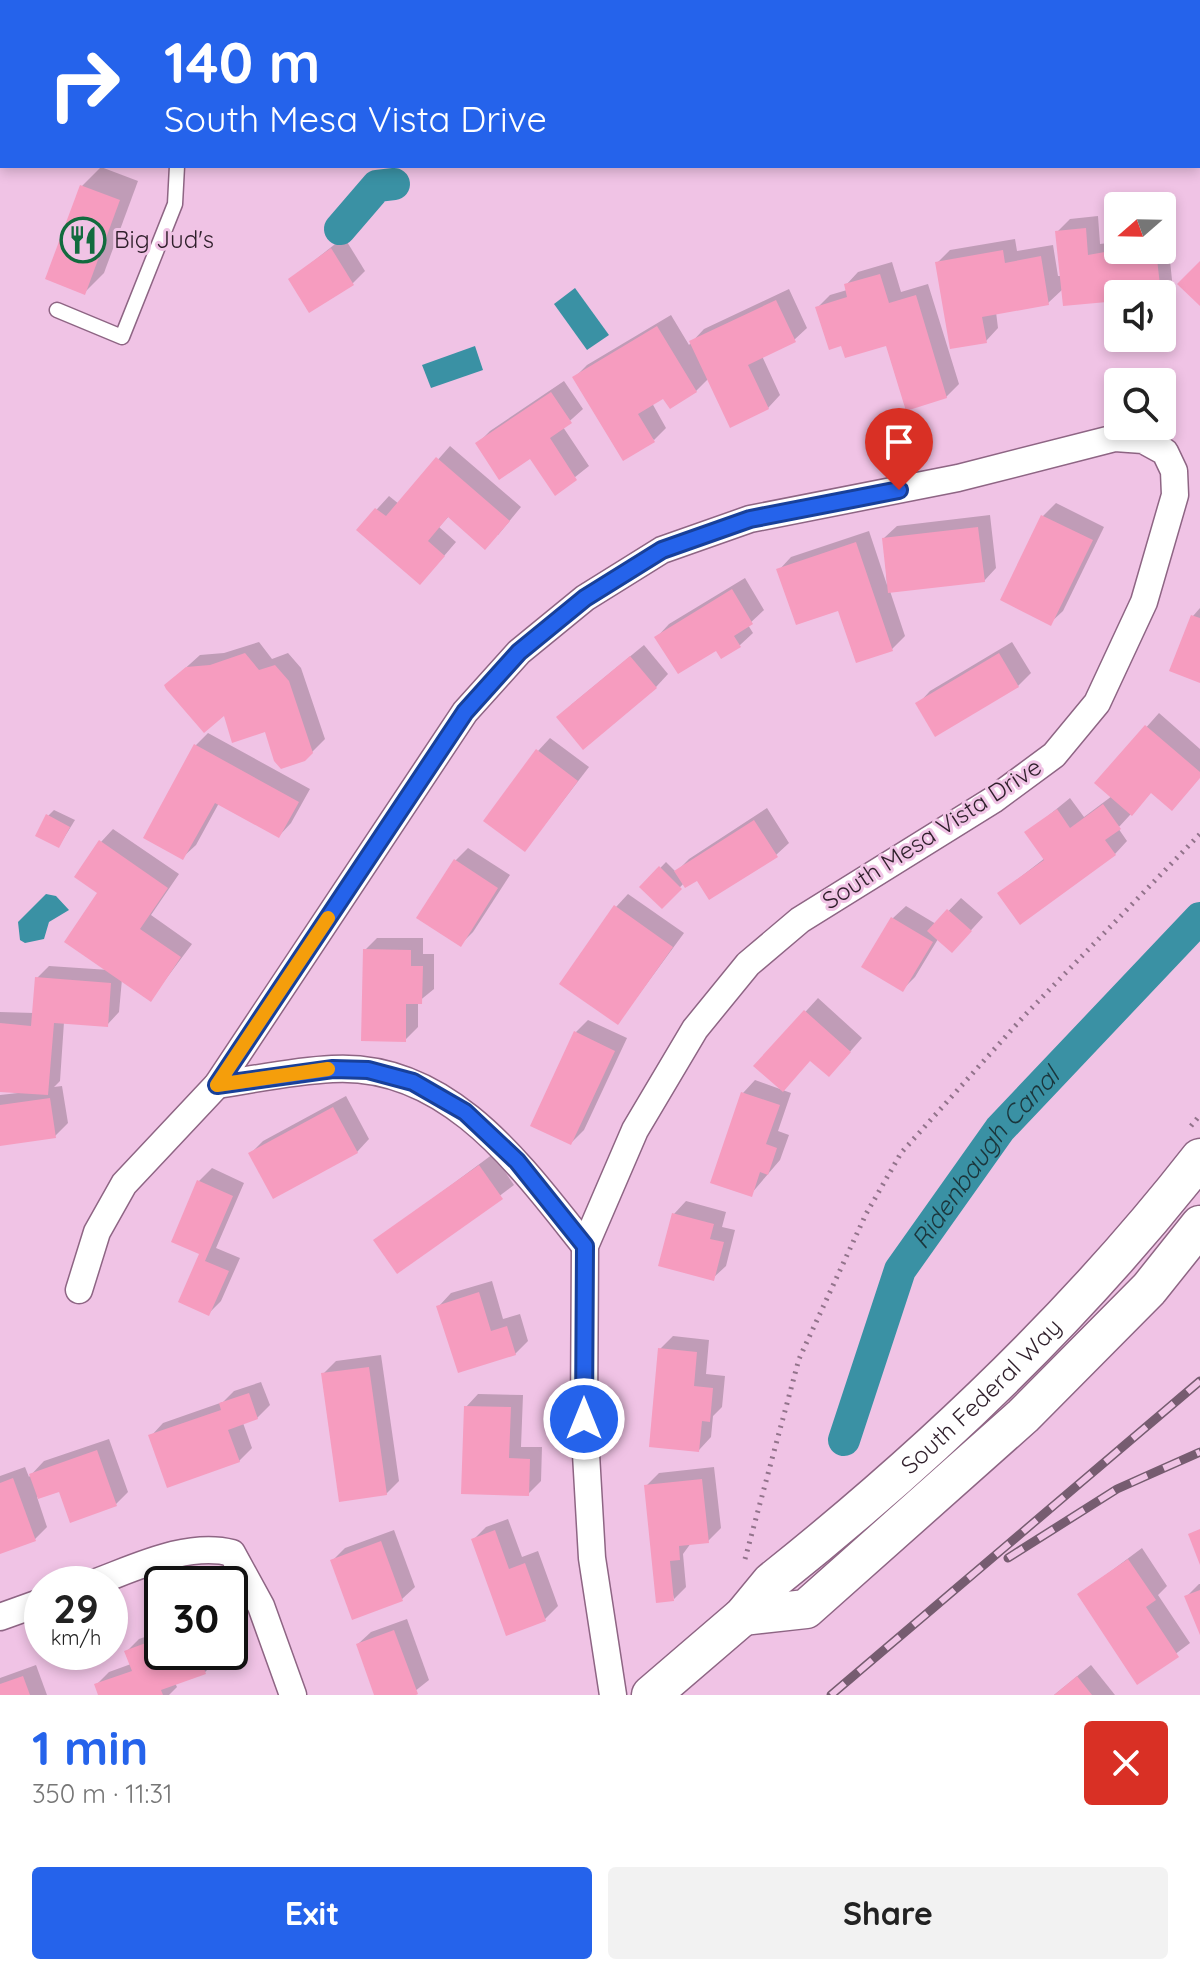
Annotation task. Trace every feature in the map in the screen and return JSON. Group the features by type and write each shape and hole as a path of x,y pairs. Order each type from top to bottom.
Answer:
{"main road":[{"name":"South Federal Way","path":"651,1695 743,1616 771,1582 1004,1380 1152,1220 1200,1158"},
{"name":"South Federal Way","path":"743,1616 806,1609 1023,1416 1149,1289 1200,1225"}],"street":[{"name":"South Mesa Vista Drive","path":"79,1290 97,1232 124,1184 217,1085 465,712 519,652 585,598 662,550 750,519 958,478 1115,438 1143,440 1165,452 1174,471 1175,495 1144,602 1097,703 1054,755 1042,764 993,800 800,920 748,964 695,1029 635,1130 585,1246 584,1419 591,1542 613,1695"},
{"path":"217,1085 333,1069 368,1070 413,1082 465,1112 517,1161 585,1246"},
{"path":"128,1570 165,1557 218,1550 232,1553 261,1606 293,1695"},
{"path":"0,1617 24,1608"}],"lane":[{"path":"57,310 122,337 175,204 177,168"}],"path":[{"path":"743,1566 799,1359 866,1214 901,1153 1025,1015 1200,834"}],"water":[{"path":"575,288 609,335 587,350 554,304"},
{"path":"475,346 483,370 431,388 422,365"},
{"path":"46,894 56,896 69,910 49,922 44,939 25,943 20,940 18,922"}],"building":[{"name":"Big Jud's","path":"80,185 120,200 85,295 45,279"},
{"path":"1086,228 1088,255 1104,252 1104,264 1158,264 1159,280 1104,280 1104,302 1063,306 1055,231"},
{"path":"331,248 354,285 309,313 288,279"},
{"path":"1003,250 1005,263 1041,256 1049,305 982,317 987,343 950,349 935,262"},
{"path":"1200,261 1200,306 1177,284"},
{"path":"880,274 889,303 916,295 947,398 906,411 886,346 845,358 841,346 829,350 815,307 847,297 844,284"},
{"path":"776,300 796,342 748,365 769,409 730,428 689,341"},
{"path":"657,326 697,392 670,409 663,399 638,414 655,442 623,461 572,377"},
{"path":"551,392 572,423 550,438 577,480 555,496 530,459 499,480 475,443"},
{"path":"436,457 510,521 485,550 448,517 428,541 445,556 420,585 356,530 375,508 386,516"},
{"path":"1041,515 1093,540 1051,626 1000,600"},
{"path":"978,527 985,582 888,593 882,538"},
{"path":"856,542 893,651 856,663 838,611 796,625 776,569"},
{"path":"732,589 753,624 734,636 741,647 721,659 716,651 678,674 654,637"},
{"path":"1191,615 1200,618 1200,683 1169,671"},
{"path":"245,653 259,670 275,665 289,681 313,753 305,761 281,769 274,761 265,732 232,743 224,716 204,733 164,685 186,667 210,665"},
{"path":"999,653 1019,687 935,737 915,703"},
{"path":"630,656 657,688 583,750 556,717"},
{"path":"1145,725 1200,772 1200,778 1172,811 1151,793 1132,816 1094,783"},
{"path":"194,744 299,802 279,838 215,803 183,860 143,838"},
{"path":"536,749 578,781 525,852 483,821"},
{"path":"1103,804 1121,829 1105,840 1116,855 1020,925 997,893 1044,860 1024,832 1057,809 1070,828"},
{"path":"46,814 70,827 59,848 35,836"},
{"path":"754,820 778,857 709,900 697,881 685,888 674,871"},
{"path":"99,840 168,888 140,929 181,957 151,1002 64,942 97,893 74,877"},
{"path":"454,859 498,888 461,947 416,918"},
{"path":"659,866 682,889 662,909 639,887"},
{"path":"614,905 673,947 618,1025 559,984"},
{"path":"947,909 972,931 952,953 927,931"},
{"path":"891,917 933,942 903,992 861,967"},
{"path":"363,949 411,950 411,966 423,966 422,1004 406,1004 406,1042 361,1041"},
{"path":"35,977 111,983 108,1027 54,1023 48,1095 0,1092 0,1023 31,1026"},
{"path":"804,1010 851,1052 829,1077 810,1061 783,1092 753,1066"},
{"path":"574,1031 615,1051 571,1145 530,1126"},
{"path":"741,1092 780,1105 766,1144 777,1148 768,1175 760,1172 752,1197 710,1183"},
{"path":"50,1098 56,1138 0,1146 0,1105"},
{"path":"333,1107 358,1153 273,1199 248,1153"},
{"path":"479,1165 503,1199 397,1274 373,1240"},
{"path":"197,1180 233,1196 205,1261 229,1271 209,1316 178,1302 199,1254 171,1242"},
{"path":"672,1213 714,1224 710,1239 724,1242 714,1281 658,1266"},
{"path":"479,1292 491,1331 507,1326 516,1355 458,1373 436,1306"},
{"path":"658,1348 697,1352 694,1386 713,1388 710,1422 702,1421 699,1452 649,1447"},
{"path":"369,1367 387,1495 339,1502 321,1373"},
{"path":"249,1393 258,1419 228,1430 240,1462 167,1488 148,1435 221,1410 219,1403"},
{"path":"464,1406 511,1407 509,1458 530,1459 529,1496 461,1494"},
{"path":"97,1450 117,1506 70,1523 59,1492 38,1499 29,1474"},
{"path":"13,1478 36,1541 0,1554 0,1483"},
{"path":"702,1479 709,1543 679,1546 680,1560 670,1561 674,1601 656,1603 644,1485"},
{"path":"1200,1529 1200,1565 1188,1534"},
{"path":"495,1530 509,1569 525,1563 546,1621 506,1636 471,1539"},
{"path":"381,1541 403,1601 352,1620 330,1560"},
{"path":"1128,1559 1156,1600 1146,1607 1179,1657 1137,1685 1077,1594"},
{"path":"1200,1590 1200,1635 1184,1596"},
{"path":"394,1630 416,1695 374,1695 356,1644"},
{"path":"144,1644 144,1670 205,1670 206,1674 161,1690 163,1695 98,1695 94,1684 132,1671 128,1650"},
{"path":"23,1676 30,1695 0,1695 0,1684"},
{"path":"1077,1676 1092,1695 1054,1695"}],"waterway":[{"path":"340,229 377,186 394,184"},
{"name":"Ridenbaugh Canal","path":"844,1440 900,1270 1000,1129 1200,918"}],"railway":[{"path":"831,1695 1200,1381"},
{"path":"1008,1558 1117,1489 1200,1452"}],"slow traffic":[{"path":"328,918 217,1085 328,1069"}],"place":[{"name":"Big Jud's","path":"83,240"}],"route":[{"path":"584,1419 585,1246 517,1161 465,1112 413,1082 368,1070 333,1069 217,1085 465,712 519,652 585,598 662,550 750,519 899,490"}]}
